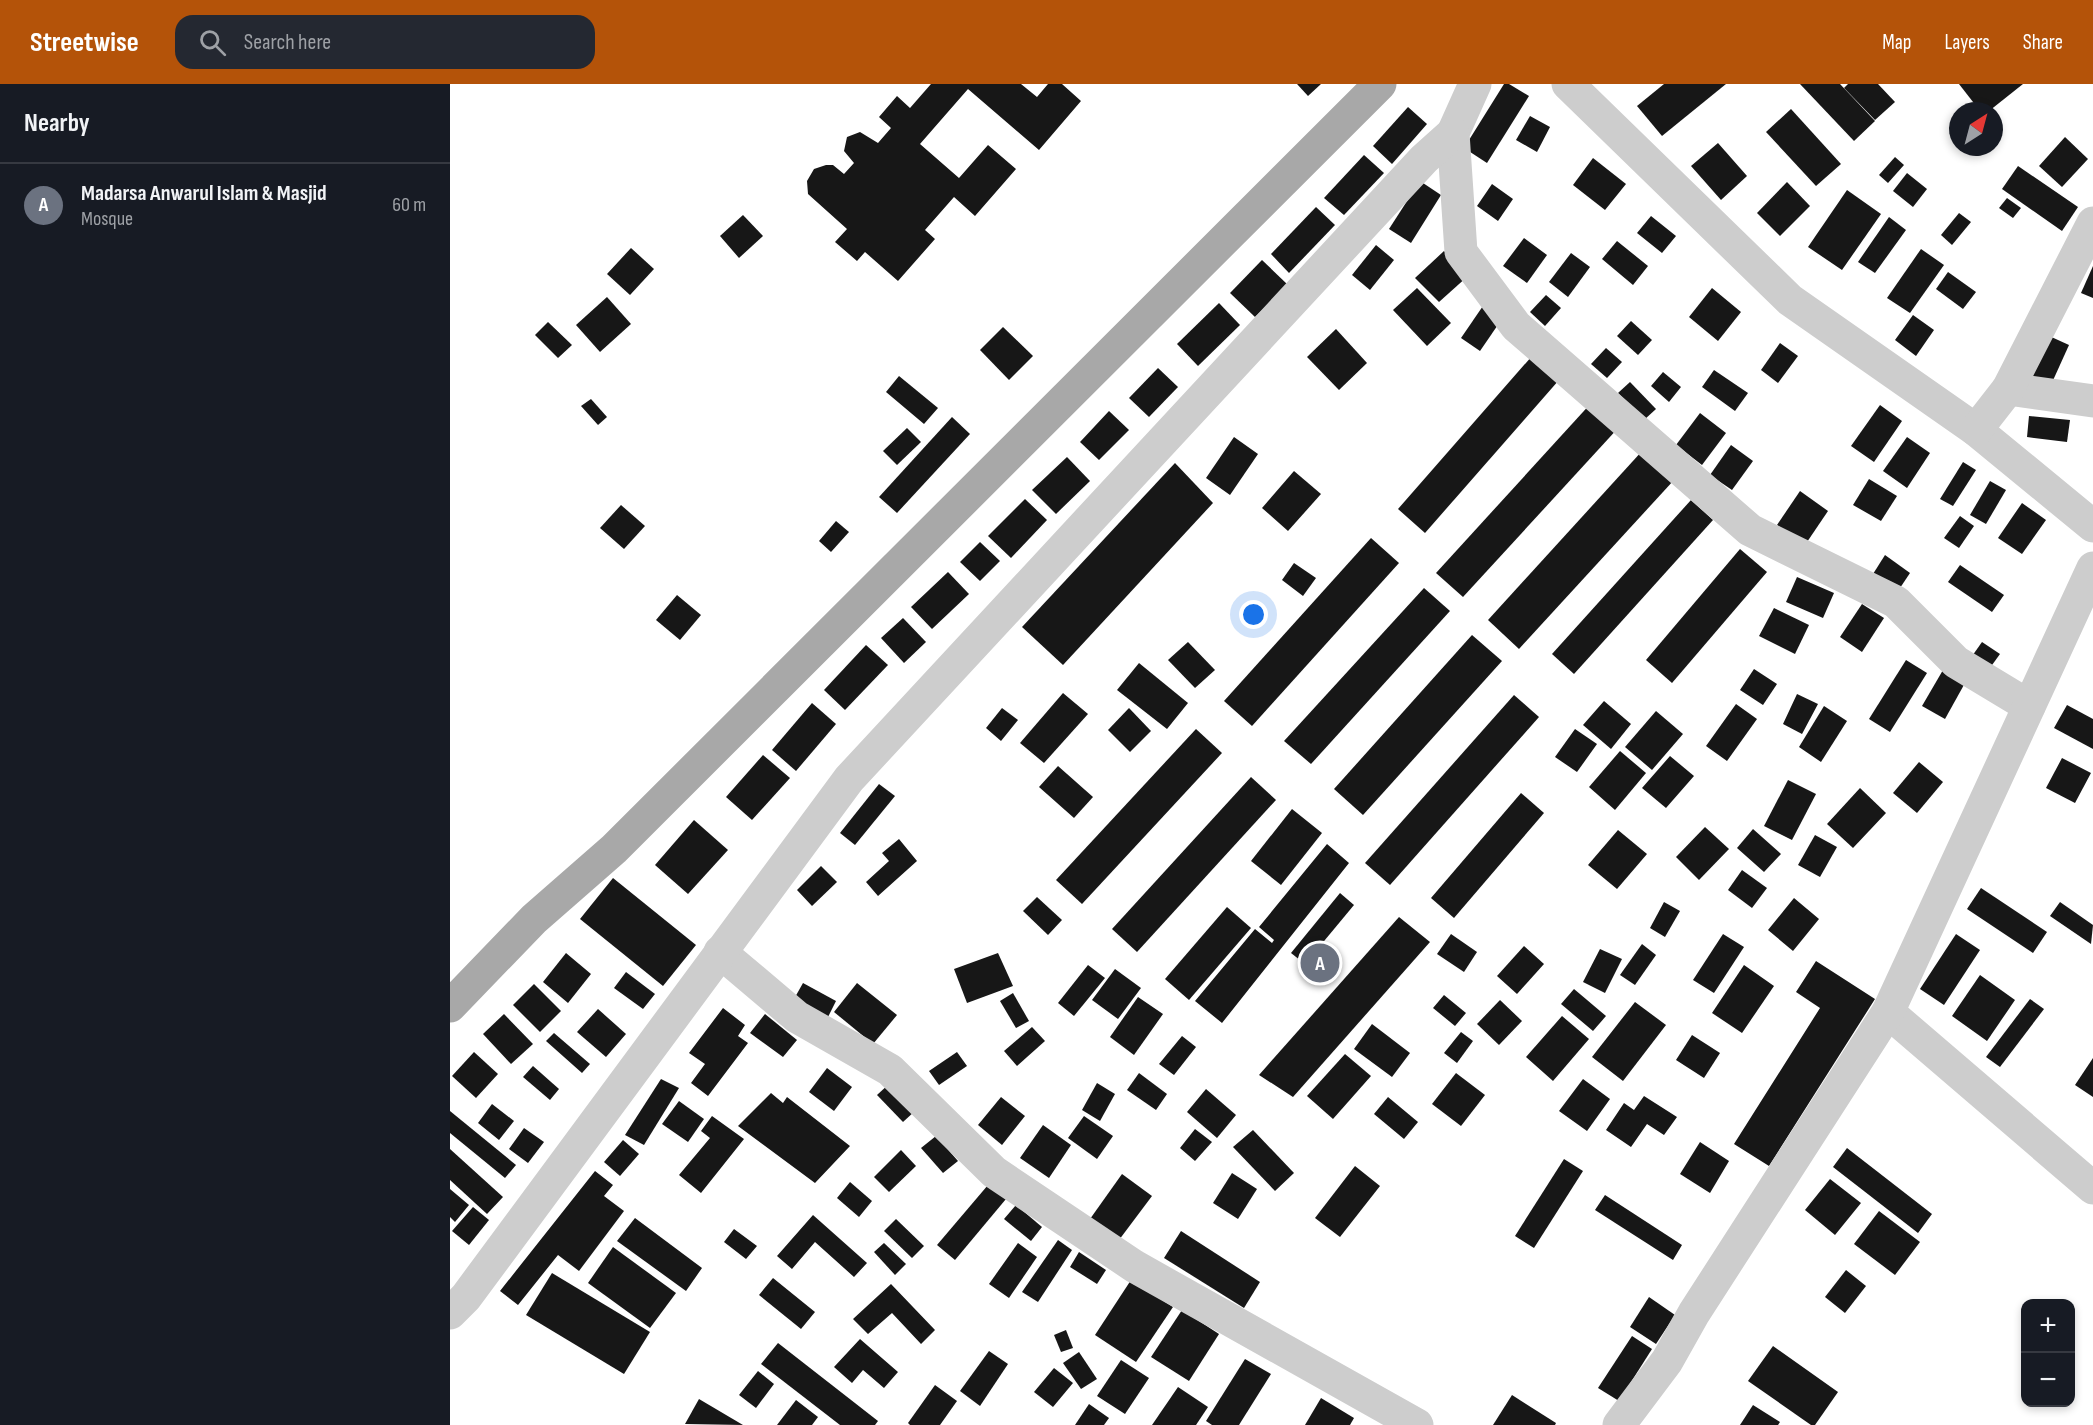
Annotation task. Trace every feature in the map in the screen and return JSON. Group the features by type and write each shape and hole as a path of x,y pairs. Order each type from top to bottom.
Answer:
{"main road":[{"path":"450,1006 534,919 630,833 1380,84"}],"street":[{"path":"450,1313 466,1297 849,779 1415,167 1453,133 1475,84"},
{"path":"1568,84 1790,300 1976,430 2093,526"},
{"path":"1453,133 1461,252 1516,326 1750,530 1896,602 1956,662 2029,706"},
{"path":"1976,430 2008,389 2093,223"},
{"path":"2008,389 2093,401"},
{"path":"1618,1425 1667,1361 1694,1313 1888,1012 2093,568"},
{"path":"720,952 798,1017 890,1070 994,1172 1134,1266 1417,1425"},
{"path":"1888,1012 2093,1188"}],"building":[{"path":"931,84 1021,84 1037,97 1048,84 1062,84 1081,101 1039,150 968,89 920,144 959,178 988,145 1016,169 975,216 954,197 925,230 935,239 898,281 865,252 857,261 835,242 847,229 808,194 807,181 814,169 826,165 833,165 844,174 854,163 844,151 847,137 860,132 878,143 891,128 879,117 897,96 910,108"},
{"path":"1297,84 1321,84 1308,96"},
{"path":"1504,84 1509,84 1529,96 1487,163 1464,148"},
{"path":"1664,84 1726,84 1662,136 1637,106"},
{"path":"1800,84 1840,84 1875,121 1854,141"},
{"path":"1848,84 1878,84 1895,102 1875,120 1844,88"},
{"path":"1959,84 2023,84 2000,102 1973,102"},
{"path":"1408,107 1427,124 1392,164 1373,146"},
{"path":"1791,109 1841,164 1816,186 1766,132"},
{"path":"1530,116 1550,127 1537,152 1516,140"},
{"path":"2065,137 2088,159 2062,187 2039,166"},
{"path":"1718,143 1747,176 1721,200 1691,166"},
{"path":"1364,155 1384,173 1344,215 1324,198"},
{"path":"1895,157 1904,165 1888,183 1879,175"},
{"path":"1593,158 1626,184 1605,210 1573,185"},
{"path":"2018,166 2078,207 2062,231 2002,189"},
{"path":"1907,173 1927,189 1913,207 1893,191"},
{"path":"1420,181 1441,195 1411,243 1389,229"},
{"path":"1787,182 1810,206 1780,236 1757,213"},
{"path":"1492,184 1513,199 1498,221 1477,206"},
{"path":"1847,190 1881,214 1842,270 1808,247"},
{"path":"2007,198 2021,208 2013,218 1999,208"},
{"path":"1316,207 1335,225 1289,273 1271,254"},
{"path":"1959,213 1971,222 1952,245 1941,235"},
{"path":"743,215 763,236 739,258 720,236"},
{"path":"1651,216 1676,236 1662,253 1637,233"},
{"path":"1889,217 1906,230 1875,273 1858,262"},
{"path":"1524,238 1547,255 1527,283 1503,266"},
{"path":"1617,241 1648,266 1633,285 1602,259"},
{"path":"1376,245 1394,260 1370,290 1352,275"},
{"path":"631,248 654,269 630,295 607,274"},
{"path":"1921,249 1944,265 1910,313 1887,298"},
{"path":"1444,251 1468,276 1439,302 1415,278"},
{"path":"1571,253 1590,267 1568,297 1549,282"},
{"path":"1262,260 1288,285 1255,317 1230,293"},
{"path":"2093,266 2093,298 2081,293"},
{"path":"1948,272 1976,292 1963,309 1936,289"},
{"path":"1417,288 1451,323 1427,346 1393,310"},
{"path":"1712,288 1741,312 1718,341 1689,317"},
{"path":"1546,295 1561,308 1545,326 1530,312"},
{"path":"607,297 631,324 600,352 576,325"},
{"path":"1219,303 1240,325 1198,366 1177,344"},
{"path":"1485,303 1504,316 1480,351 1461,338"},
{"path":"1913,315 1934,330 1916,356 1895,340"},
{"path":"1631,321 1652,340 1638,355 1617,336"},
{"path":"548,322 572,345 558,358 535,335"},
{"path":"1003,327 1033,356 1009,380 980,350"},
{"path":"1336,329 1367,363 1339,390 1307,357"},
{"path":"2047,335 2069,345 2050,387 2028,377"},
{"path":"1780,343 1798,356 1778,383 1761,370"},
{"path":"1539,348 1566,372 1425,533 1398,509"},
{"path":"1606,348 1622,362 1607,378 1591,364"},
{"path":"1158,368 1178,387 1149,417 1129,398"},
{"path":"1714,370 1748,393 1735,411 1702,387"},
{"path":"1663,372 1681,387 1669,402 1651,386"},
{"path":"899,376 938,408 924,424 886,392"},
{"path":"1630,382 1656,409 1644,420 1618,393"},
{"path":"591,399 607,417 598,425 581,406"},
{"path":"1593,401 1620,426 1463,597 1436,573"},
{"path":"1880,405 1902,421 1874,462 1851,446"},
{"path":"1109,411 1129,430 1099,460 1080,442"},
{"path":"1700,413 1726,433 1702,465 1676,445"},
{"path":"2029,416 2070,420 2067,442 2027,437"},
{"path":"952,417 970,434 897,513 879,497"},
{"path":"907,428 921,442 897,465 883,451"},
{"path":"1234,437 1258,454 1230,495 1206,478"},
{"path":"1907,437 1930,453 1907,488 1883,471"},
{"path":"1731,445 1753,461 1732,490 1710,475"},
{"path":"1643,450 1674,480 1519,649 1488,620"},
{"path":"1067,457 1090,481 1056,514 1032,490"},
{"path":"1963,462 1976,470 1953,506 1940,499"},
{"path":"1175,463 1213,503 1063,665 1022,627"},
{"path":"1294,471 1321,494 1288,531 1262,508"},
{"path":"1869,479 1897,496 1881,521 1853,505"},
{"path":"1990,481 2006,490 1986,524 1970,515"},
{"path":"1800,491 1828,511 1805,545 1777,525"},
{"path":"1025,499 1047,520 1011,558 988,536"},
{"path":"1691,500 1713,520 1574,674 1552,654"},
{"path":"2022,503 2046,520 2022,554 1998,538"},
{"path":"621,505 645,526 624,549 600,528"},
{"path":"1960,516 1974,526 1959,548 1944,538"},
{"path":"836,521 849,532 831,552 819,541"},
{"path":"1371,538 1399,563 1252,726 1224,701"},
{"path":"980,542 1000,561 980,581 960,562"},
{"path":"1740,549 1767,572 1672,683 1646,660"},
{"path":"1885,555 1910,573 1898,591 1873,574"},
{"path":"1294,563 1316,578 1303,596 1282,580"},
{"path":"1960,565 2004,595 1992,612 1948,582"},
{"path":"948,572 969,594 932,629 911,607"},
{"path":"1797,577 1834,593 1823,618 1786,602"},
{"path":"1424,588 1450,611 1311,764 1284,741"},
{"path":"677,595 701,615 680,640 656,620"},
{"path":"1862,604 1884,618 1862,652 1840,637"},
{"path":"1774,608 1809,625 1795,654 1759,636"},
{"path":"903,618 926,642 904,663 881,638"},
{"path":"1472,635 1502,661 1363,815 1334,789"},
{"path":"1188,642 1215,670 1195,688 1168,660"},
{"path":"1982,642 2000,654 1987,672 1970,659"},
{"path":"866,645 888,665 845,710 824,690"},
{"path":"1906,660 1927,673 1890,732 1869,719"},
{"path":"1139,663 1188,703 1167,729 1117,690"},
{"path":"1754,669 1777,684 1763,705 1740,690"},
{"path":"1943,670 1965,683 1945,719 1922,706"},
{"path":"1063,693 1088,714 1044,763 1020,743"},
{"path":"1797,694 1818,704 1802,734 1783,724"},
{"path":"1514,695 1539,717 1390,885 1365,863"},
{"path":"1604,701 1631,724 1611,749 1583,725"},
{"path":"812,703 836,724 796,771 772,750"},
{"path":"1736,704 1757,719 1727,761 1706,746"},
{"path":"2067,705 2093,719 2093,749 2054,728"},
{"path":"1824,706 1847,721 1821,762 1799,747"},
{"path":"1002,708 1018,720 1001,741 986,728"},
{"path":"1129,708 1151,731 1130,752 1108,730"},
{"path":"1656,711 1683,734 1652,770 1625,747"},
{"path":"1196,729 1222,753 1082,904 1056,880"},
{"path":"1575,729 1597,744 1577,772 1555,757"},
{"path":"1620,751 1646,773 1615,810 1589,787"},
{"path":"763,755 790,778 752,820 726,797"},
{"path":"1670,756 1694,776 1666,808 1642,788"},
{"path":"2062,758 2091,773 2075,803 2046,788"},
{"path":"1919,762 1943,782 1917,813 1893,793"},
{"path":"1058,766 1093,797 1074,818 1039,787"},
{"path":"1251,777 1276,800 1137,952 1112,929"},
{"path":"1788,780 1816,794 1792,840 1764,826"},
{"path":"879,784 895,796 855,845 840,833"},
{"path":"1860,788 1886,813 1853,848 1827,824"},
{"path":"1521,793 1544,813 1454,918 1431,898"},
{"path":"1292,809 1322,833 1281,885 1251,861"},
{"path":"694,820 728,850 688,894 655,865"},
{"path":"1705,827 1729,849 1699,880 1676,857"},
{"path":"1753,829 1781,854 1764,872 1737,848"},
{"path":"1618,830 1647,854 1617,889 1588,865"},
{"path":"1815,835 1837,847 1820,877 1798,865"},
{"path":"899,839 917,861 878,896 866,882 889,861 882,853"},
{"path":"1327,844 1349,863 1222,1023 1195,1001 1255,929 1272,943 1274,940 1259,927"},
{"path":"821,866 837,882 812,906 797,890"},
{"path":"1742,870 1767,888 1752,908 1728,890"},
{"path":"613,878 696,945 663,986 580,919"},
{"path":"1981,888 2047,932 2033,953 1967,909"},
{"path":"1340,893 1354,905 1305,964 1291,953"},
{"path":"1037,897 1062,920 1048,935 1023,911"},
{"path":"1794,898 1819,919 1793,951 1768,930"},
{"path":"1664,902 1680,911 1665,937 1650,928"},
{"path":"2060,902 2093,925 2091,944 2050,916"},
{"path":"1227,907 1251,928 1189,1000 1165,979"},
{"path":"1399,917 1430,942 1293,1097 1259,1075"},
{"path":"1451,934 1477,952 1464,972 1437,954"},
{"path":"1723,934 1744,947 1714,993 1693,980"},
{"path":"1956,934 1980,950 1944,1005 1920,989"},
{"path":"1642,944 1656,955 1635,985 1620,975"},
{"path":"1524,946 1544,964 1517,994 1497,976"},
{"path":"1600,949 1622,959 1605,993 1583,982"},
{"path":"566,953 591,974 568,1003 543,982"},
{"path":"998,953 1013,986 967,1003 954,969"},
{"path":"1816,961 1875,999 1769,1166 1734,1144 1820,1008 1796,992"},
{"path":"1088,965 1105,978 1074,1016 1058,1003"},
{"path":"1744,965 1774,986 1742,1033 1712,1013"},
{"path":"1115,969 1141,988 1118,1019 1092,1000"},
{"path":"626,972 655,994 643,1009 614,988"},
{"path":"1980,975 2015,1000 1987,1041 1952,1016"},
{"path":"803,983 836,1001 828,1017 794,999"},
{"path":"857,983 897,1015 873,1044 834,1012"},
{"path":"534,984 561,1011 540,1032 513,1005"},
{"path":"1574,989 1606,1016 1593,1031 1561,1004"},
{"path":"1013,993 1029,1021 1016,1028 1000,1001"},
{"path":"1444,995 1466,1013 1455,1026 1433,1008"},
{"path":"1138,997 1163,1014 1134,1055 1110,1037"},
{"path":"2030,999 2044,1009 2000,1067 1986,1057"},
{"path":"1500,1000 1522,1021 1499,1045 1477,1024"},
{"path":"1635,1002 1666,1025 1623,1081 1592,1057"},
{"path":"723,1008 745,1025 738,1036 748,1043 708,1096 691,1083 705,1064 689,1053"},
{"path":"598,1009 626,1034 606,1057 577,1032"},
{"path":"504,1014 533,1044 511,1064 483,1034"},
{"path":"765,1014 797,1040 783,1057 750,1033"},
{"path":"1562,1016 1589,1039 1553,1081 1526,1057"},
{"path":"1372,1024 1410,1053 1392,1077 1354,1049"},
{"path":"1032,1027 1045,1041 1017,1066 1004,1051"},
{"path":"1461,1032 1473,1041 1457,1063 1444,1053"},
{"path":"554,1033 590,1064 582,1073 546,1041"},
{"path":"1692,1035 1720,1053 1704,1078 1676,1060"},
{"path":"1182,1036 1196,1047 1174,1075 1159,1064"},
{"path":"474,1052 498,1074 476,1098 452,1076"},
{"path":"957,1052 967,1066 939,1085 929,1071"},
{"path":"1345,1054 1371,1076 1333,1119 1307,1096"},
{"path":"2093,1058 2093,1097 2075,1085"},
{"path":"533,1066 559,1089 550,1100 523,1077"},
{"path":"827,1068 852,1087 834,1111 809,1092"},
{"path":"1139,1073 1167,1094 1156,1110 1127,1090"},
{"path":"1456,1073 1485,1095 1461,1126 1432,1104"},
{"path":"661,1079 679,1088 644,1145 625,1135"},
{"path":"1583,1079 1610,1099 1587,1131 1559,1111"},
{"path":"1097,1083 1115,1094 1100,1121 1082,1110"},
{"path":"889,1084 915,1111 903,1122 877,1095"},
{"path":"1206,1089 1236,1115 1217,1138 1187,1112"},
{"path":"771,1093 783,1103 787,1097 850,1146 815,1183 738,1126"},
{"path":"1644,1096 1677,1117 1664,1135 1647,1124 1631,1147 1606,1130 1624,1103 1634,1110"},
{"path":"1001,1097 1025,1116 1002,1145 978,1125"},
{"path":"1388,1097 1418,1122 1404,1139 1374,1114"},
{"path":"679,1101 704,1119 688,1142 662,1124"},
{"path":"492,1104 514,1121 499,1140 478,1123"},
{"path":"450,1111 516,1165 505,1178 450,1133"},
{"path":"712,1116 744,1139 701,1193 679,1175 710,1138 701,1131"},
{"path":"1084,1116 1113,1136 1097,1159 1068,1138"},
{"path":"1043,1125 1071,1145 1049,1178 1020,1158"},
{"path":"524,1128 544,1142 528,1163 509,1149"},
{"path":"1195,1129 1212,1142 1195,1161 1180,1148"},
{"path":"1253,1130 1294,1173 1275,1191 1233,1147"},
{"path":"936,1136 958,1161 943,1173 921,1148"},
{"path":"623,1140 639,1154 620,1176 604,1162"},
{"path":"1700,1142 1729,1161 1710,1193 1680,1174"},
{"path":"1847,1148 1932,1214 1918,1233 1833,1167"},
{"path":"450,1149 503,1197 487,1214 450,1180"},
{"path":"901,1150 916,1166 889,1192 874,1177"},
{"path":"1564,1159 1583,1171 1534,1248 1515,1236"},
{"path":"1355,1166 1380,1186 1340,1237 1315,1218"},
{"path":"595,1171 613,1185 604,1196 624,1211 579,1271 558,1255 518,1305 500,1291"},
{"path":"1232,1173 1257,1189 1238,1219 1213,1203"},
{"path":"1122,1174 1152,1196 1119,1240 1090,1219"},
{"path":"1830,1179 1861,1203 1835,1235 1805,1210"},
{"path":"850,1182 872,1201 859,1217 837,1198"},
{"path":"988,1185 1006,1199 955,1260 937,1245"},
{"path":"450,1189 469,1205 455,1222 450,1217"},
{"path":"1605,1195 1682,1245 1673,1260 1595,1210"},
{"path":"1016,1205 1042,1227 1031,1241 1004,1219"},
{"path":"473,1207 489,1220 469,1245 452,1231"},
{"path":"1879,1211 1920,1242 1895,1275 1854,1244"},
{"path":"813,1215 867,1263 854,1277 815,1242 792,1269 777,1256"},
{"path":"635,1218 702,1268 686,1291 617,1241"},
{"path":"896,1219 924,1246 912,1258 884,1231"},
{"path":"734,1229 757,1246 746,1259 724,1242"},
{"path":"1181,1231 1260,1282 1244,1308 1164,1258"},
{"path":"1058,1240 1072,1250 1038,1302 1022,1292"},
{"path":"884,1243 906,1264 895,1275 874,1252"},
{"path":"1018,1243 1037,1257 1009,1298 989,1284"},
{"path":"613,1247 676,1293 650,1328 588,1283"},
{"path":"1079,1252 1106,1270 1097,1284 1070,1267"},
{"path":"1846,1270 1866,1286 1845,1313 1825,1297"},
{"path":"552,1273 650,1332 624,1374 526,1315"},
{"path":"773,1278 815,1312 801,1329 759,1295"},
{"path":"1131,1280 1173,1307 1136,1362 1095,1335"},
{"path":"891,1284 935,1330 921,1344 892,1313 868,1334 853,1319"},
{"path":"1649,1297 1675,1315 1656,1344 1630,1327"},
{"path":"1182,1310 1219,1334 1189,1381 1151,1357"},
{"path":"1066,1330 1073,1348 1061,1352 1054,1335"},
{"path":"1632,1336 1652,1349 1619,1401 1598,1388"},
{"path":"860,1339 898,1372 884,1388 863,1370 852,1383 834,1367"},
{"path":"778,1343 878,1421 875,1425 840,1425 761,1364"},
{"path":"1773,1346 1838,1392 1815,1425 1811,1425 1748,1381"},
{"path":"989,1351 1008,1364 980,1406 960,1391"},
{"path":"1079,1352 1097,1379 1081,1389 1063,1363"},
{"path":"1245,1359 1271,1374 1239,1425 1212,1425 1206,1421"},
{"path":"1121,1360 1149,1378 1125,1414 1097,1396"},
{"path":"1054,1368 1073,1383 1053,1407 1034,1392"},
{"path":"758,1371 774,1384 756,1408 739,1395"},
{"path":"935,1385 957,1401 940,1425 910,1425 908,1423"},
{"path":"1178,1387 1208,1407 1196,1425 1152,1425"},
{"path":"1512,1395 1556,1423 1555,1425 1493,1425"},
{"path":"1321,1398 1354,1418 1350,1425 1305,1425"},
{"path":"699,1399 743,1425 685,1424"},
{"path":"796,1400 818,1417 812,1425 777,1425"},
{"path":"1089,1404 1109,1418 1104,1425 1075,1425"},
{"path":"1753,1405 1780,1422 1778,1425 1740,1425"}],"place":[{"name":"Madarsa Anwarul Islam & Masjid","path":"1320,963"}]}
